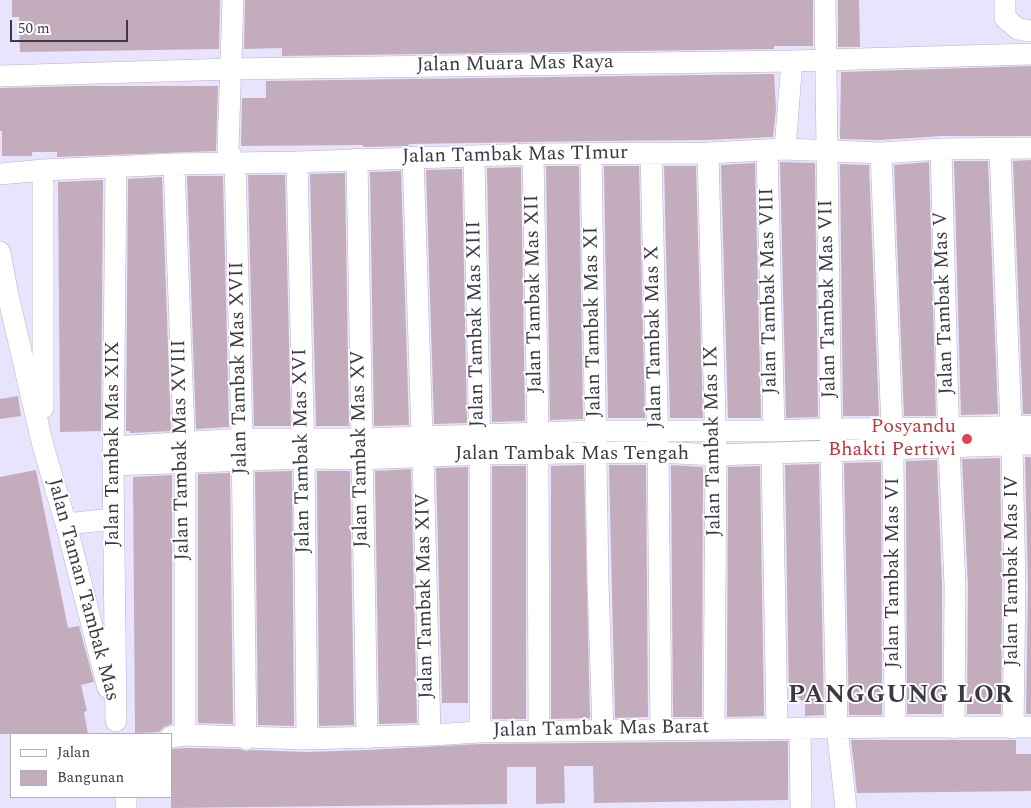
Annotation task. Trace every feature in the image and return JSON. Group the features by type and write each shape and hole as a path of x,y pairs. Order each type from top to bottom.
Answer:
{"street":[{"name":"Jalan Tambak Mas XVII","path":"233,0 228,150 235,163 242,449 246,739"},
{"name":"Jalan Tambak Mas VII","path":"825,0 830,429 837,728 846,808"},
{"path":"1005,9 1018,29 1031,31"},
{"name":"Jalan Muara Mas Raya","path":"0,76 232,69 792,61 1031,54"},
{"name":"Jalan Tambak Mas VIII","path":"774,431 776,150 792,61"},
{"name":"Jalan Tambak Mas TImur","path":"0,174 43,170 174,164 297,162 413,157 474,157 532,154 708,154 776,150 881,152 1031,148"},
{"name":"Jalan Tambak Mas V","path":"941,149 949,437 956,585 954,728"},
{"name":"Jalan Tambak Mas IV","path":"1000,149 1021,435 1015,585 1022,727"},
{"name":"Jalan Tambak Mas VI","path":"881,152 893,438 895,727"},
{"name":"Jalan Tambak Mas XII","path":"532,154 538,444 539,731"},
{"name":"Jalan Tambak Mas XI","path":"591,154 598,583 603,730"},
{"name":"Jalan Tambak Mas X","path":"651,154 658,431 661,730"},
{"name":"Jalan Tambak Mas IX","path":"708,154 716,455 714,729"},
{"name":"Jalan Tambak Mas XIV","path":"413,157 430,735"},
{"name":"Jalan Tambak Mas XIII","path":"474,157 480,445 480,732"},
{"name":"Jalan Tambak Mas XV","path":"357,160 367,738"},
{"name":"Jalan Tambak Mas XVI","path":"297,162 304,448 307,739"},
{"name":"Jalan Tambak Mas XVIII","path":"174,164 184,453 178,736"},
{"name":"Jalan Tambak Mas XIX","path":"116,167 113,519 118,728"},
{"name":"Jalan Taman Tambak Mas","path":"43,170 43,446"},
{"name":"Jalan Taman Tambak Mas","path":"0,252 7,291 43,446 66,524 118,728"},
{"name":"Jalan Tambak Mas Tengah","path":"538,444 595,431 774,431 830,429 893,438 1021,435"},
{"name":"Jalan Tambak Mas Tengah","path":"113,456 242,449 304,448 361,438 422,446 538,444 596,453 658,452 716,455 831,450 893,438"},
{"name":"Jalan Tambak Mas Tengah","path":"304,448 361,459 422,446"},
{"path":"772,453 777,728"},
{"path":"66,524 113,519"},
{"name":"Jalan Tambak Mas Barat","path":"178,736 307,739 539,731 1022,727"},
{"path":"800,728 801,808"}],"building":[{"path":"12,0 220,0 219,49 20,52 19,17 12,17"},
{"path":"245,0 813,0 813,46 774,46 774,49 282,56 282,48 244,49"},
{"path":"838,0 859,0 860,47 838,47"},
{"path":"1031,66 1031,136 941,136 881,140 840,139 841,72"},
{"path":"774,74 776,109 773,137 708,140 409,144 408,146 363,147 363,145 241,146 242,98 266,98 266,81"},
{"path":"218,86 216,151 57,157 57,152 32,152 32,156 2,156 0,88"},
{"path":"1031,160 1031,414 1023,414 1013,161"},
{"path":"954,161 988,161 998,414 961,415"},
{"path":"780,162 815,163 818,417 786,418"},
{"path":"929,162 936,416 904,416 894,165"},
{"path":"755,163 761,418 728,418 721,165"},
{"path":"840,164 869,165 879,416 843,416"},
{"path":"546,166 579,166 583,419 550,420"},
{"path":"604,166 639,166 645,418 608,418"},
{"path":"664,166 696,166 703,418 670,418"},
{"path":"521,167 525,421 492,422 487,168"},
{"path":"462,169 467,423 434,424 426,170"},
{"path":"401,171 409,425 374,426 370,172"},
{"path":"345,173 349,426 316,426 310,174"},
{"path":"248,175 285,175 291,426 254,426"},
{"path":"187,176 223,176 229,427 196,429"},
{"path":"162,177 171,431 130,433 130,431 126,431 128,179"},
{"path":"103,180 101,431 60,432 58,182"},
{"path":"18,396 21,416 0,419 0,399"},
{"path":"1025,457 1031,457 1031,714 1026,714 1028,585"},
{"path":"1000,458 1002,585 1001,714 967,714 968,585 962,459"},
{"path":"937,460 942,585 942,714 907,714 906,461"},
{"path":"881,462 882,715 849,715 844,463"},
{"path":"819,464 824,715 805,716 805,704 798,697 789,697 785,465"},
{"path":"584,465 590,718 551,719 551,466"},
{"path":"609,465 646,465 648,717 615,718"},
{"path":"671,465 703,467 702,717 673,717"},
{"path":"492,466 526,466 526,719 492,719"},
{"path":"760,466 764,716 727,717 728,467"},
{"path":"468,467 468,703 442,703 436,468"},
{"path":"411,469 417,723 379,724 375,471"},
{"path":"36,470 68,628 79,626 94,682 81,685 87,711 84,712 88,733 0,734 0,477"},
{"path":"292,471 294,726 258,725 255,472"},
{"path":"317,471 350,471 354,725 319,726"},
{"path":"230,473 233,724 198,723 198,474"},
{"path":"172,475 172,724 164,727 159,732 135,733 133,477"},
{"path":"851,740 1016,740 1016,754 1031,754 1031,791 857,793"},
{"path":"788,741 788,800 594,803 593,766 564,766 565,803 536,804 536,767 507,767 507,804 171,808 172,749 307,752 480,744"}],"place":[{"name":"Posyandu Bhakti Pertiwi","path":"967,439"}],"district":[{"name":"PANGGUNG LOR","path":"901,697"}]}
